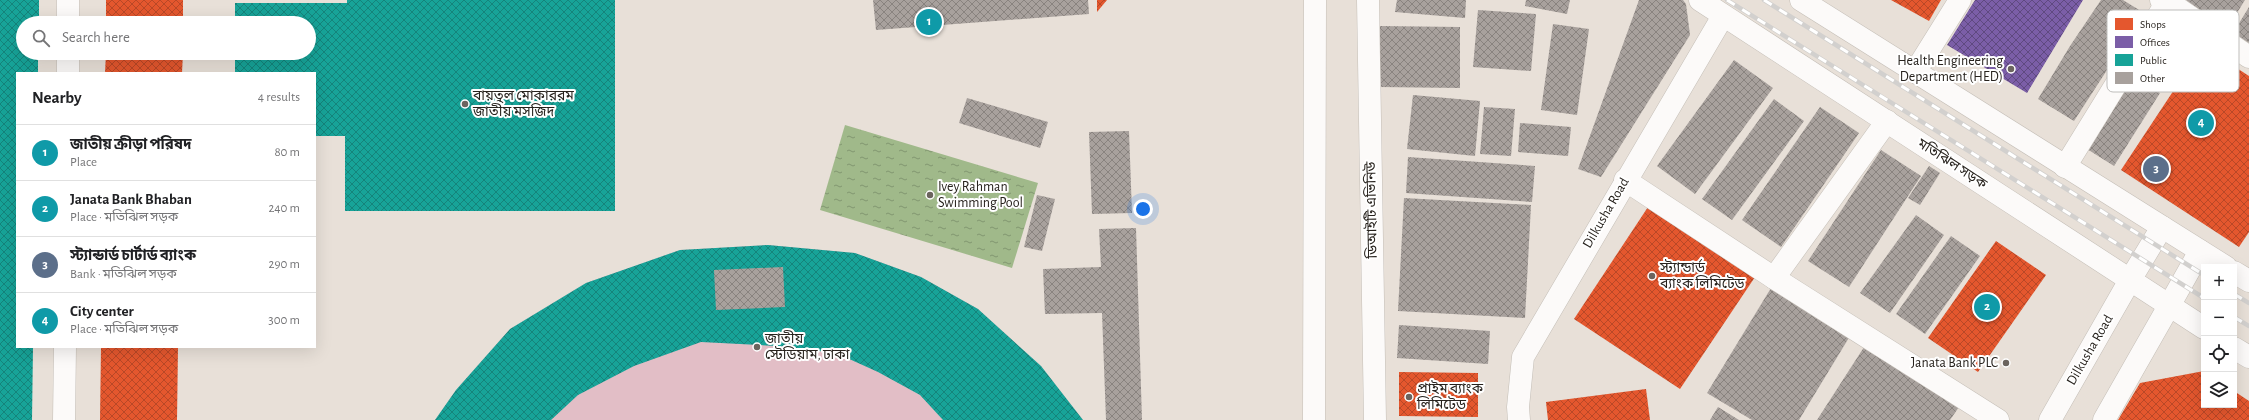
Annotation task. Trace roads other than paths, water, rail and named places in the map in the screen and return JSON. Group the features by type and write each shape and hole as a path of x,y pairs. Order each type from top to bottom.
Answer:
{"main road":[{"path":"68,0 68,16"},
{"path":"1314,420 1315,0"},
{"name":"ডিআইটি এভিনিউ","path":"1368,0 1375,420"},
{"name":"মতিঝিল সড়ক","path":"1700,0 2201,326"},
{"path":"1802,0 2065,167 2200,251 2240,273"},
{"path":"1915,72 1960,0"},
{"path":"2159,10 2165,0 2180,10"},
{"name":"Dilkusha Road","path":"1519,420 1518,408 1523,357 1625,180 1723,16"},
{"path":"2239,50 2249,57"},
{"path":"68,60 68,72"},
{"path":"2065,167 2110,92"},
{"path":"1774,278 1887,121"},
{"path":"1625,180 1774,278 1998,420"},
{"name":"Dilkusha Road","path":"2050,420 2162,227"},
{"path":"2104,420 2200,251"},
{"path":"64,420 65,348"},
{"path":"2237,350 2249,357"}],"water":[{"path":"845,125 1038,183 1012,268 820,210"}],"railway":[{"path":"1727,0 2201,296"},
{"path":"1764,0 2201,273"},
{"path":"2237,296 2249,303"},
{"path":"2237,319 2249,326"}],"place":[{"name":"জাতীয় ক্রীড়া পরিষদ","path":"929,22"},
{"name":"Health Engineering Department (HED)","path":"2011,69"},
{"name":"বায়তুল মোকাররম জাতীয় মসজিদ","path":"465,104"},
{"name":"City center","path":"2201,123"},
{"name":"স্ট্যান্ডার্ড চার্টার্ড ব্যাংক","path":"2156,169"},
{"name":"Ivey Rahman Swimming Pool","path":"930,195"},
{"name":"স্ট্যান্ডার্ড ব্যাংক লিমিটেড","path":"1652,276"},
{"name":"Janata Bank Bhaban","path":"1987,307"},
{"name":"জাতীয় স্টেডিয়াম, ঢাকা","path":"757,347"},
{"name":"Janata Bank PLC","path":"2006,363"},
{"name":"প্রাইম ব্যাংক লিমিটেড","path":"1409,397"}]}
